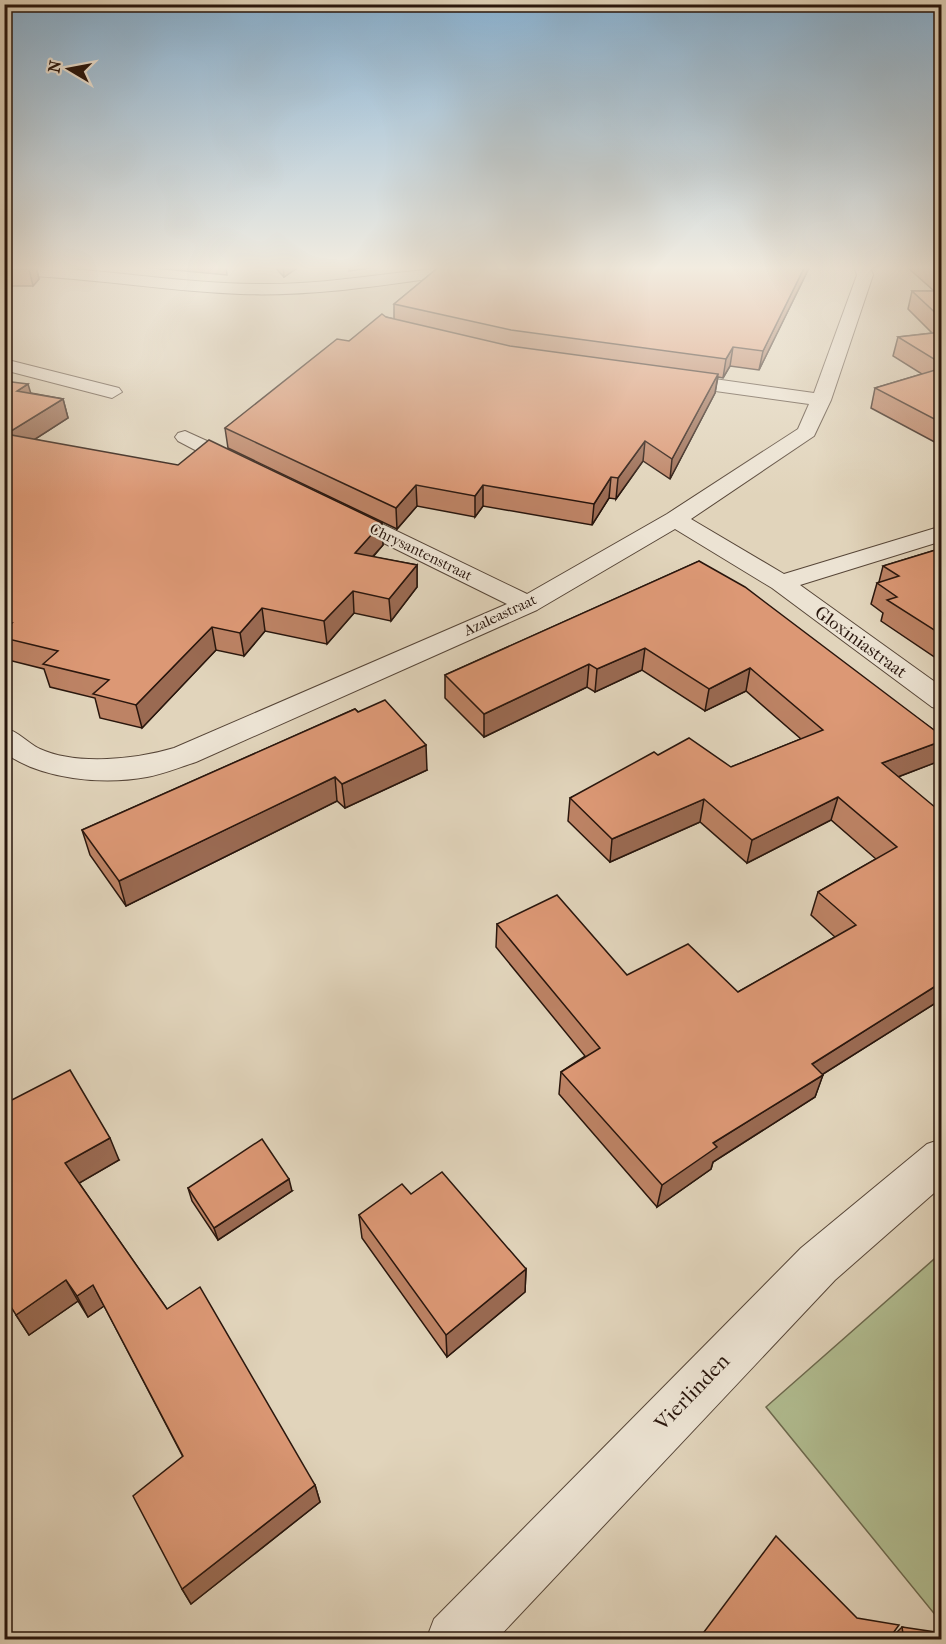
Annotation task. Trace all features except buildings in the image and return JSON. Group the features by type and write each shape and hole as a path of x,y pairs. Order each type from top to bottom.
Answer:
{"street":[{"name":"Azaleastraat","path":"4,737 29,756 66,766 108,769 146,767 185,755 528,604 675,519 807,432 841,343"},
{"path":"4,364 112,392"},
{"path":"648,376 821,400"},
{"path":"185,437 260,474"},
{"name":"Chrysantenstraat","path":"324,505 528,604"},
{"name":"Gloxiniastraat","path":"675,519 781,583 942,701"},
{"path":"781,583 942,533"},
{"name":"Vierlinden","path":"455,1640 818,1263 942,1158"}],"green space":[{"path":"941,1253 941,1622 766,1407"}]}
